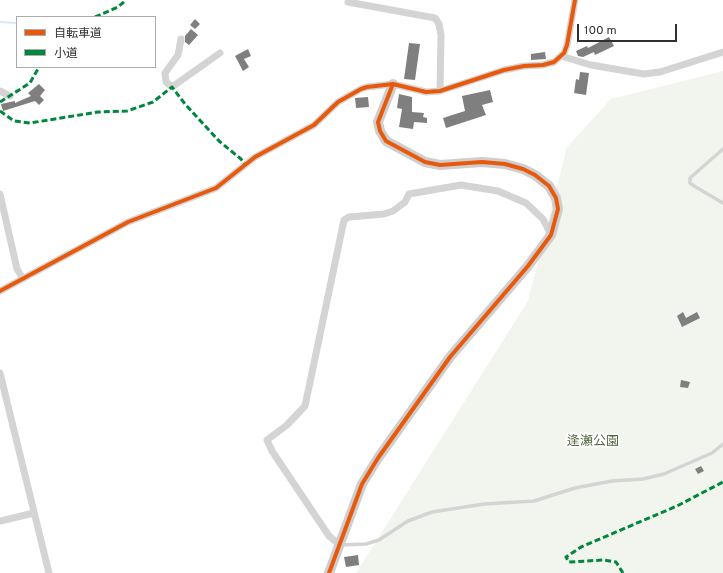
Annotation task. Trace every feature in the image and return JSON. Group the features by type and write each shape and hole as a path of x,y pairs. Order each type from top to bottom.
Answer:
{"street":[{"path":"0,291 133,219 155,210 202,195 220,186 255,157 314,125 338,102 367,87 393,84 426,92 440,91 504,70 547,64 561,56 567,45 575,0"},
{"path":"348,2 435,18 439,24 441,35 440,91"},
{"path":"182,39 178,55 165,73 166,82 172,87 220,53"},
{"path":"561,56 591,64 644,74 660,72 723,52"},
{"path":"329,573 362,484 378,458 450,357 528,266 551,235 558,209 556,198 549,186 535,175 523,169 505,164 482,162 440,165 425,162 386,141 380,131 378,122 393,84"},
{"path":"0,91 10,96"},
{"path":"340,545 329,536 272,451 267,440 287,426 305,406 344,220 349,217 384,214 393,211 404,202 409,194 460,186 498,191 526,203 543,219 551,235"},
{"path":"0,194 17,270 23,279"},
{"path":"0,373 49,573"},
{"path":"0,521 34,513"}],"lane":[{"path":"723,149 690,178 690,183 723,203"},
{"path":"340,545 366,544 379,540 408,521 432,512 484,504 534,501 575,488 612,481 643,479 664,474 712,453 723,444"}],"green space":[{"name":"逢瀬公園","path":"723,71 723,573 356,573 528,301 567,147 611,99"}],"building":[{"path":"195,19 200,24 195,29 190,25"},
{"path":"191,29 198,35 189,45 185,42 185,36"},
{"path":"609,37 614,46 595,55 594,52 583,57 578,56 576,51 587,46 588,48"},
{"path":"409,43 420,44 415,80 404,79"},
{"path":"248,49 251,56 244,59 249,67 243,71 235,56"},
{"path":"545,52 546,59 531,60 531,54"},
{"path":"580,72 589,73 586,95 574,93 576,79 579,80"},
{"path":"39,84 45,90 40,96 44,100 39,105 35,101 3,111 1,104 15,101 15,103 31,96 28,93"},
{"path":"490,90 493,102 482,105 486,115 446,128 443,118 465,111 462,96"},
{"path":"399,94 412,97 412,112 424,113 423,117 427,118 427,123 414,122 413,129 399,127 402,109 397,108"},
{"path":"368,97 369,107 356,108 355,98"},
{"path":"683,312 686,318 697,312 700,318 682,327 677,316"},
{"path":"681,380 690,382 688,388 680,387"},
{"path":"701,466 704,471 698,474 695,469"},
{"path":"358,555 359,565 346,567 344,557"}],"waterway":[{"path":"0,22 16,23"}],"marked path":[{"path":"97,16 118,7 126,0"},
{"path":"0,102 30,83 38,68"},
{"path":"0,111 14,121 30,123 98,112 127,111 153,102 172,87 185,104 219,141 241,159 245,165"},
{"path":"623,573 616,562 604,560 569,562 566,557 581,547 677,506 723,482"}],"cycle path":[{"path":"0,291 128,222 216,188 255,157 314,125 338,102 361,89 393,84 426,92 440,91 504,70 524,66 543,65 554,62 564,53 567,45 575,0"},
{"path":"329,573 362,484 378,458 450,357 528,266 551,235 558,209 556,198 549,186 535,175 523,169 505,164 482,162 440,165 425,162 386,141 380,131 378,122 393,84"}]}
